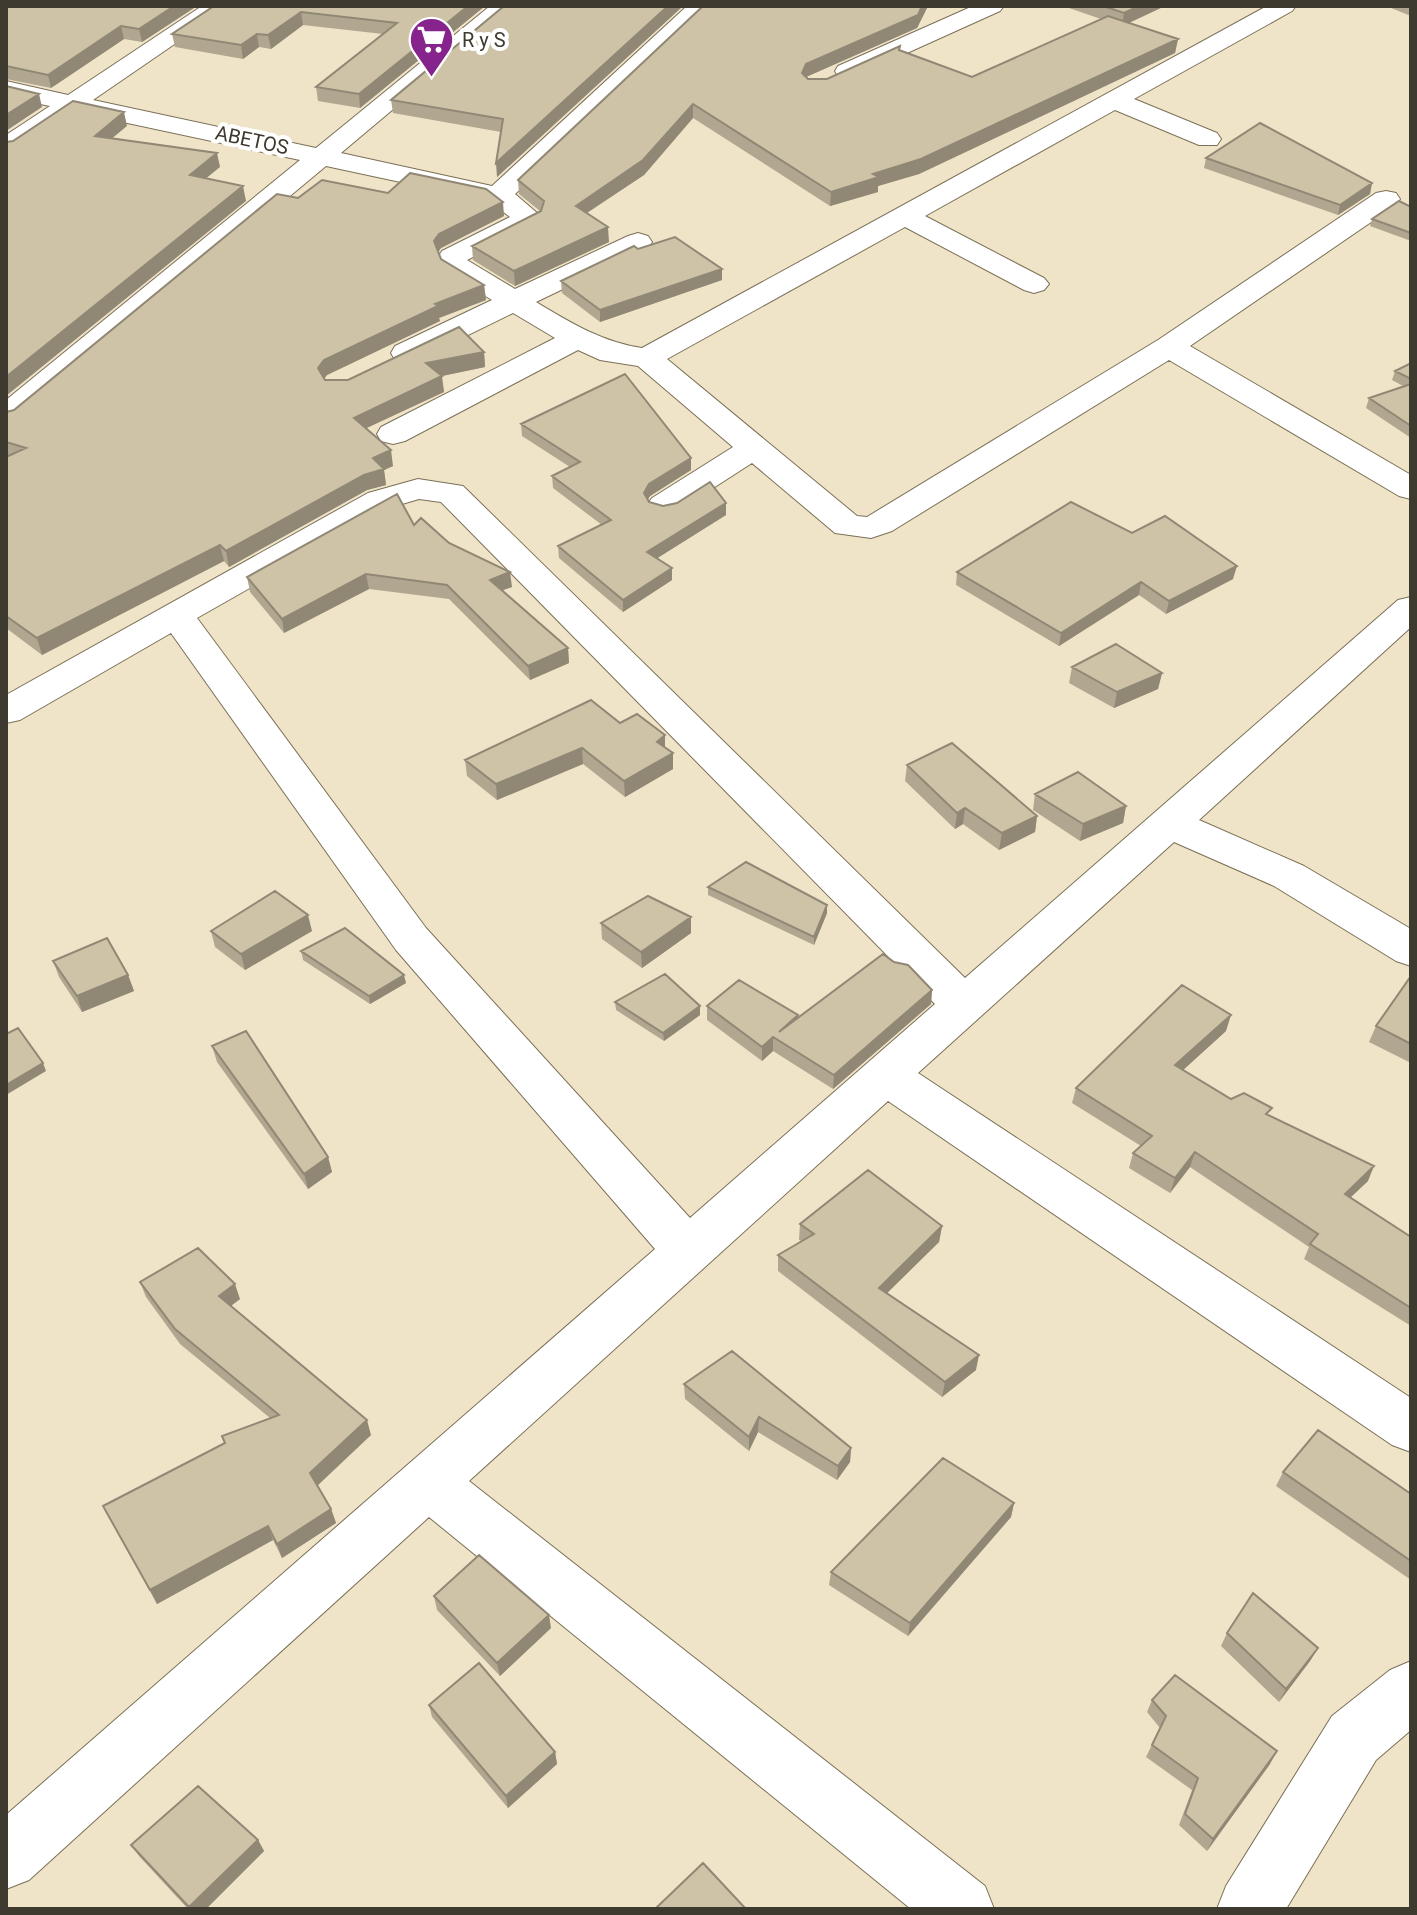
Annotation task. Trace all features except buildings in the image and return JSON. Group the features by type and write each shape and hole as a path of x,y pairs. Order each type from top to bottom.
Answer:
{"street":[{"path":"6,147 218,6"},
{"path":"6,416 504,6"},
{"path":"701,6 498,195 529,218 452,257 451,261 577,339 611,353 647,358 847,526 871,528 1169,347 1386,199"},
{"path":"829,79 992,6"},
{"path":"647,358 1284,6"},
{"name":"ABETOS","path":"6,89 498,195"},
{"path":"1114,100 1208,139"},
{"path":"905,216 1034,284"},
{"path":"380,366 638,242"},
{"path":"393,434 577,339"},
{"path":"1169,347 1411,489"},
{"path":"664,505 754,448"},
{"path":"6,711 380,500 418,489 451,493 964,1005"},
{"path":"6,1857 1411,608"},
{"path":"177,616 411,939 688,1251"},
{"path":"1169,823 1289,876 1411,950"},
{"path":"885,1075 1411,1428"},
{"path":"428,1482 962,1909"},
{"path":"1249,1909 1354,1738 1411,1691"}],"place":[{"name":"R y S","path":"431,79"}]}
